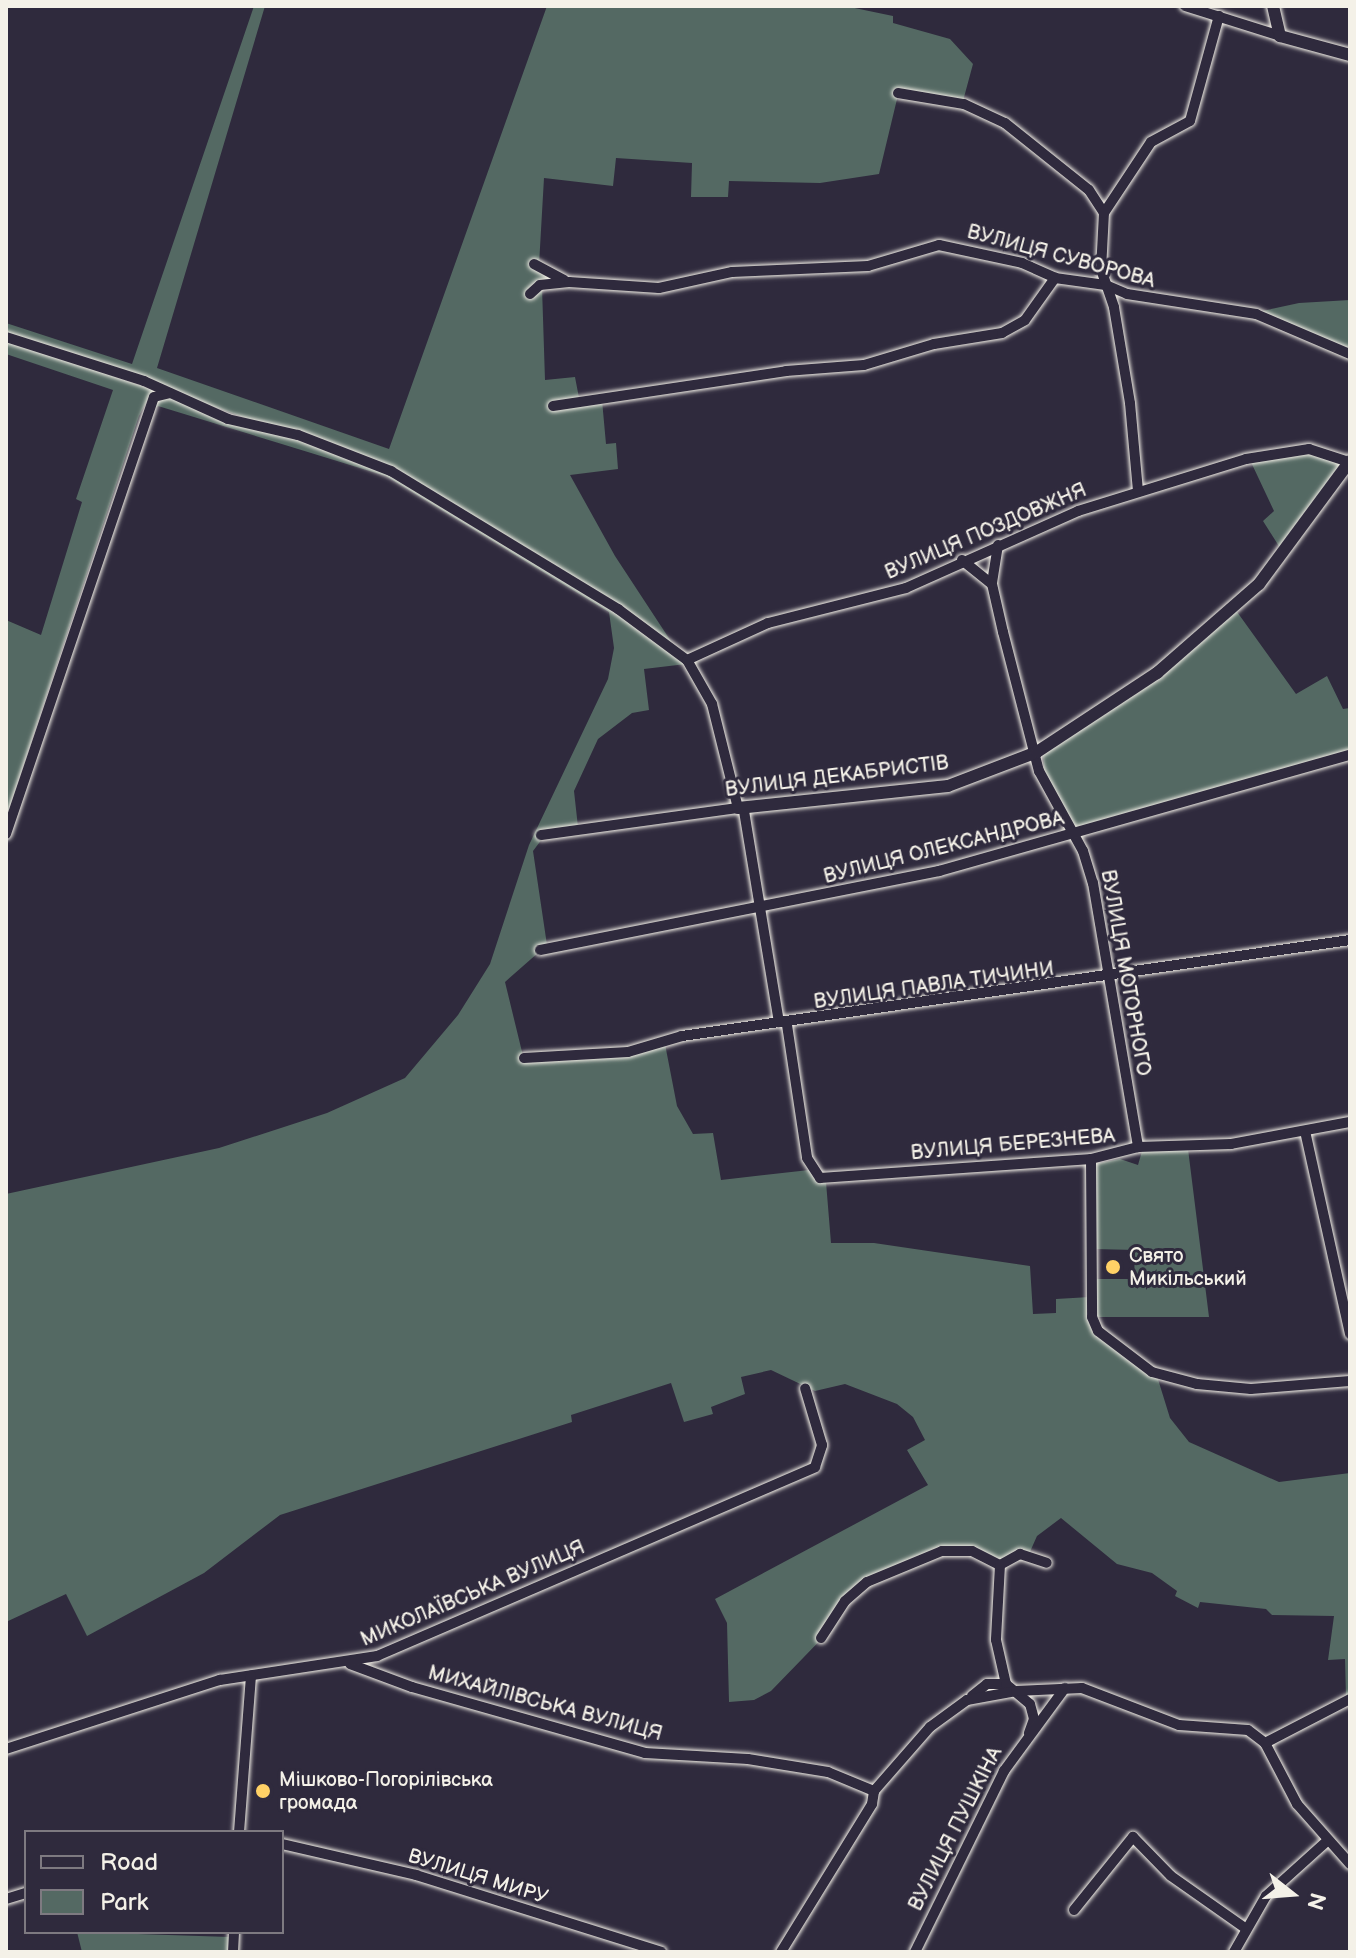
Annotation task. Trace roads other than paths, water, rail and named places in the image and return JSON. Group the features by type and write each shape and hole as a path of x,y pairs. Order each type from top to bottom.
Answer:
{"street":[{"path":"1185,6 1350,55"},
{"path":"1273,6 1280,36"},
{"path":"1138,491 1130,403 1099,258 1104,213 1151,142 1190,121 1219,16"},
{"path":"898,93 964,104 1005,123 1089,190 1104,213"},
{"name":"ВУЛИЦЯ СУВОРОВА","path":"534,264 543,274 569,282 615,289 680,286 732,272 878,265 939,245 1022,263 1055,278 1106,285 1180,306 1256,314 1350,354"},
{"path":"1081,280 1099,258"},
{"path":"553,406 799,369 864,365 934,344 1002,333 1025,320 1055,278"},
{"name":"ВУЛИЦЯ СУВОРОВА","path":"530,294 540,285 569,282"},
{"path":"6,337 155,392 170,393 228,419 298,435 391,471 618,609 687,660 712,704 741,810 783,1024"},
{"path":"6,834 155,392"},
{"name":"ВУЛИЦЯ ПОЗДОВЖНЯ","path":"687,660 768,623 889,594 998,545 1138,491 1277,451 1309,449 1350,462"},
{"name":"ВУЛИЦЯ ДЕКАБРИСТІВ","path":"541,835 948,786 1037,752 1157,673 1259,584 1350,462"},
{"name":"ВУЛИЦЯ МОТОРНОГО","path":"998,545 992,584 1029,740 1037,752 1043,779 1073,834 1093,883 1138,1147"},
{"path":"962,560 992,584"},
{"name":"ВУЛИЦЯ ОЛЕКСАНДРОВА","path":"540,950 760,910 939,871 1350,755"},
{"name":"ВУЛИЦЯ ПАВЛА ТИЧИНИ","path":"524,1058 628,1052 682,1036 1107,978 1350,940"},
{"name":"ВУЛИЦЯ БЕРЕЗНЕВА","path":"783,1024 807,1158 820,1178 1091,1159 1138,1147 1205,1147 1350,1122"},
{"path":"1305,1131 1350,1334"},
{"path":"1091,1159 1096,1329 1152,1372 1197,1384 1251,1389 1350,1381"},
{"name":"МИКОЛАЇВСЬКА ВУЛИЦЯ","path":"6,1749 251,1675 350,1664 815,1467 822,1445 805,1388"},
{"path":"821,1638 845,1601 878,1577 949,1549 972,1551 1000,1565"},
{"path":"1000,1565 1020,1554 1047,1563"},
{"path":"1000,1565 1003,1581 996,1640 1011,1687 1033,1712 1029,1733"},
{"name":"МИХАЙЛІВСЬКА ВУЛИЦЯ","path":"350,1664 412,1687 645,1753 802,1767 845,1776 874,1791"},
{"path":"239,1830 251,1675"},
{"path":"781,1952 872,1804 874,1791 930,1727 987,1684 1065,1688 1104,1695 1179,1725 1248,1730 1265,1743 1279,1778 1326,1842 1350,1864"},
{"name":"ВУЛИЦЯ ПУШКІНА","path":"915,1952 1004,1771 1029,1733 1049,1715 1065,1688"},
{"path":"1265,1743 1350,1699"},
{"path":"1074,1910 1133,1837 1171,1876 1245,1928"},
{"path":"1234,1952 1245,1928 1280,1880 1326,1842"},
{"name":"ВУЛИЦЯ МИРУ","path":"284,1844 416,1875 661,1952"}],"place":[{"name":"Свято Микільський","path":"1113,1267"},
{"name":"Мішково-Погорілівська громада","path":"263,1791"}]}
